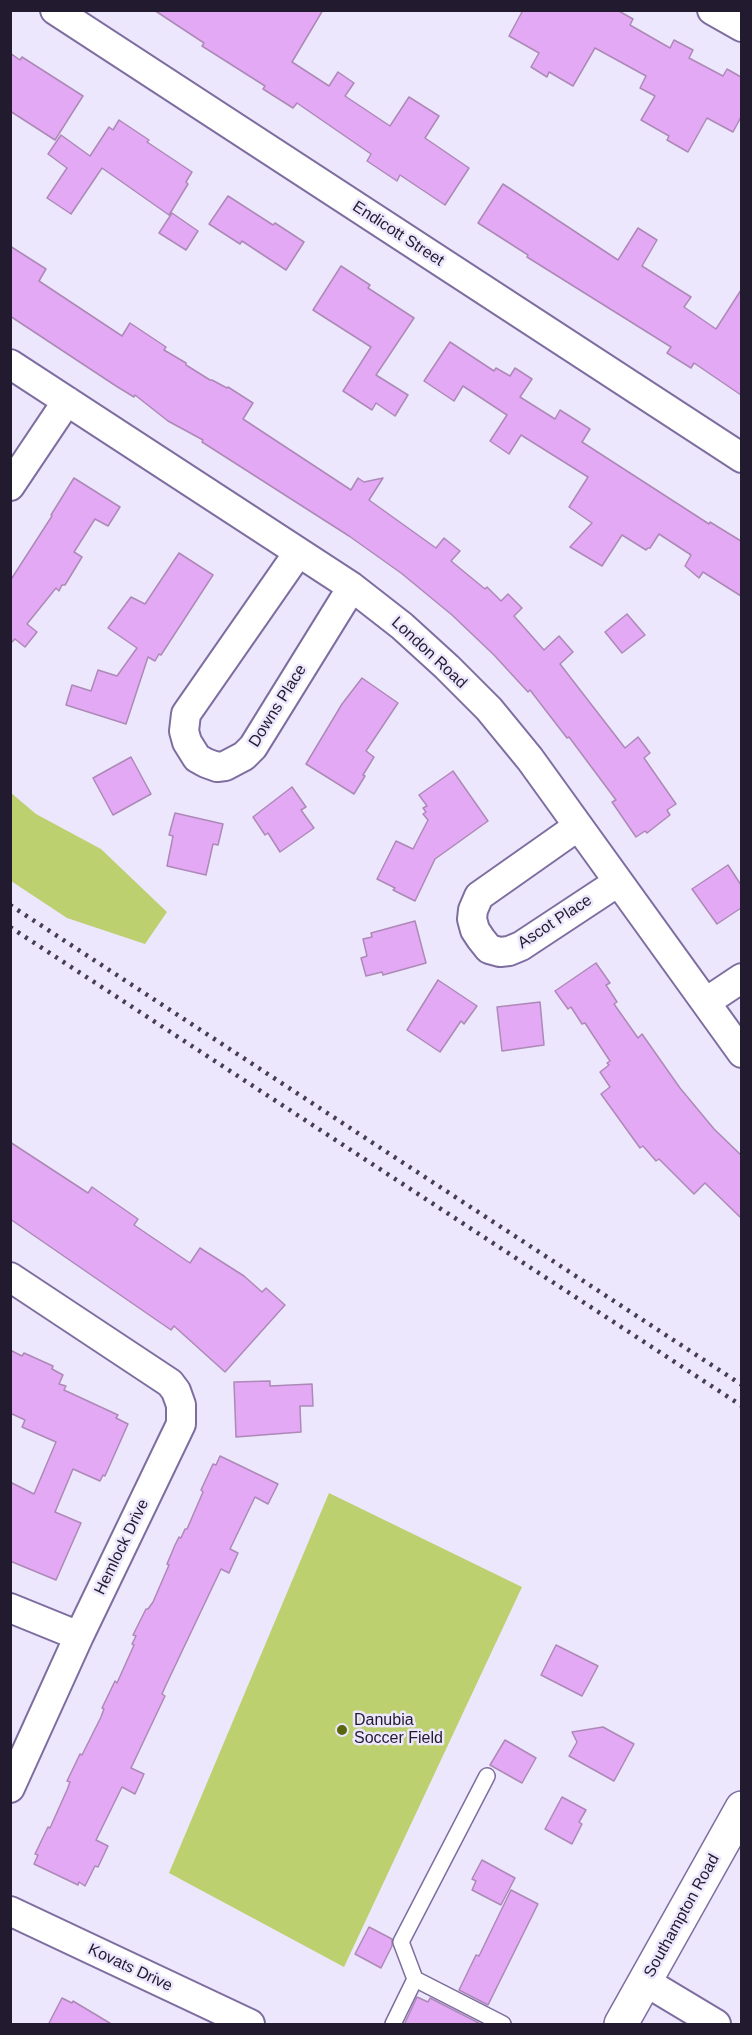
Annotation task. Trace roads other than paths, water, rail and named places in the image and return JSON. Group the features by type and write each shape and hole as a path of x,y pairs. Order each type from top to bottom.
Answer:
{"street":[{"name":"Endicott Street","path":"55,10 741,458"},
{"path":"712,10 741,27"},
{"name":"London Road","path":"10,364 352,587 402,626 447,667 489,710 530,759 741,1053"},
{"path":"10,486 66,401"},
{"name":"Downs Place","path":"298,553 186,714 184,731 187,742 197,758 217,767 225,766 244,756 253,747 352,587"},
{"name":"Ascot Place","path":"577,827 479,896 472,919 481,939 494,951 515,949 618,882"},
{"path":"706,1002 741,978"},
{"name":"Hemlock Drive","path":"10,1277 170,1383 181,1405 181,1424 79,1636 10,1788"},
{"path":"10,1608 79,1636"},
{"name":"Southampton Road","path":"621,2025 741,1808"},
{"name":"Kovats Drive","path":"10,1911 250,2025"},
{"path":"646,1982 716,2025"}],"lane":[{"path":"487,1776 401,1942 415,1979 503,2025"},
{"path":"393,2025 415,1979"}],"railway":[{"path":"10,905 742,1385"},
{"path":"10,927 742,1406"}],"place":[{"name":"Danubia Soccer Field","path":"342,1730"}]}
